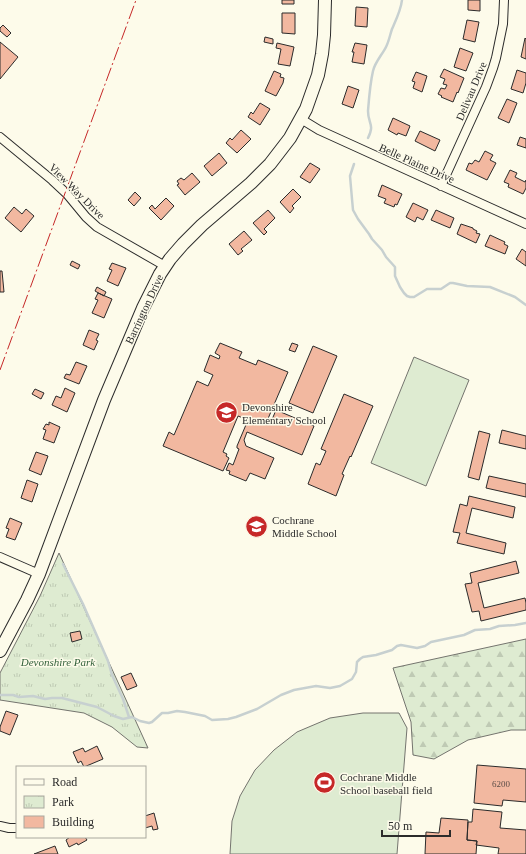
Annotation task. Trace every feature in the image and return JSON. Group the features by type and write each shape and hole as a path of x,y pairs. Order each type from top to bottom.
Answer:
{"street":[{"name":"Barrington Drive","path":"0,652 39,574 104,400 155,283 165,266 183,244 270,164 290,138 301,119 309,102 318,75 324,35 325,0"},
{"name":"Delivau Drive","path":"441,186 493,68 502,24 504,0"},
{"name":"Belle Plaine Drive","path":"301,119 319,130 526,224"},
{"name":"View Way Drive","path":"0,137 52,180 67,194 86,218 97,227 165,266"},
{"path":"0,557 39,574"},
{"path":"0,826 16,828"}],"green space":[{"path":"414,357 469,380 426,486 371,463"},
{"name":"Devonshire Park","path":"59,553 148,748 137,747 112,727 84,713 0,700 0,673 40,596"},
{"path":"526,639 526,730 511,730 468,740 434,759 413,755 411,722 393,668"},
{"name":"Cochrane Middle School baseball field","path":"363,713 399,713 407,728 397,854 230,854 232,821 240,796 255,770 274,750 297,732 330,718"}],"building":[{"path":"282,0 294,0 294,4 282,4"},
{"path":"468,0 480,0 480,11 468,10"},
{"path":"356,7 368,8 367,27 355,26"},
{"path":"282,13 295,13 295,34 282,33"},
{"path":"467,20 479,22 475,42 463,39"},
{"path":"3,25 11,33 7,37 0,31 0,28"},
{"path":"265,37 273,39 273,44 264,42"},
{"path":"525,38 526,39 526,59 521,57"},
{"path":"0,42 18,57 0,79"},
{"path":"277,43 294,47 290,66 278,64 281,49 276,48"},
{"path":"355,43 367,45 364,64 352,62 354,52 352,52"},
{"path":"460,48 473,53 466,71 454,67"},
{"path":"444,69 464,78 453,102 441,97 442,96 438,94 441,88 445,89 447,85 443,84 445,79 440,77"},
{"path":"517,70 526,73 526,83 523,93 511,89"},
{"path":"274,71 281,74 280,77 284,78 276,96 265,91"},
{"path":"416,72 427,76 422,92 413,88 415,82 412,81"},
{"path":"348,86 359,90 353,108 342,104"},
{"path":"507,99 517,103 509,123 498,118"},
{"path":"260,103 270,109 260,125 248,117 251,112 253,114"},
{"path":"393,118 410,126 406,136 398,133 397,135 388,130"},
{"path":"241,130 251,139 237,153 226,143 230,138 232,140"},
{"path":"420,131 440,140 435,151 415,141"},
{"path":"520,137 526,139 526,148 517,145"},
{"path":"485,151 493,155 490,160 496,163 487,180 466,170 469,163 472,164 475,160 479,162"},
{"path":"219,153 227,163 212,176 204,166"},
{"path":"310,163 320,169 310,183 300,177"},
{"path":"510,170 517,173 515,177 525,182 526,180 526,188 523,194 508,187 509,184 504,182"},
{"path":"192,173 200,182 185,195 177,185 179,184 177,181 181,178 184,180"},
{"path":"382,185 402,194 397,205 395,204 394,207 384,203 386,199 378,196"},
{"path":"293,189 301,197 292,206 294,208 290,213 280,202"},
{"path":"135,192 141,198 134,206 128,200"},
{"path":"166,198 174,206 161,220 149,208 152,205 155,209"},
{"path":"413,203 428,210 423,220 417,217 415,222 406,217"},
{"path":"14,207 22,214 26,209 34,216 21,232 5,218"},
{"path":"268,210 275,218 264,229 267,232 264,235 253,223"},
{"path":"436,210 454,218 450,228 431,220"},
{"path":"461,224 473,228 477,231 476,233 480,234 476,243 457,234"},
{"path":"244,231 252,240 241,249 243,251 238,255 229,244"},
{"path":"490,235 505,242 504,244 508,246 505,254 485,246"},
{"path":"522,249 526,252 526,266 516,259"},
{"path":"72,261 80,265 78,269 70,265"},
{"path":"112,263 126,268 118,286 107,281 112,270 109,269"},
{"path":"0,271 2,271 4,292 0,292"},
{"path":"97,287 106,292 104,296 95,291"},
{"path":"98,293 112,299 104,318 92,313 98,300 95,299"},
{"path":"89,330 99,334 94,350 83,345"},
{"name":"Devonshire Elementary School","path":"220,343 242,352 239,358 256,365 258,360 288,372 267,421 271,422 276,410 314,426 302,455 247,432 244,440 246,446 274,458 265,479 250,473 246,481 229,474 230,471 226,470 229,463 233,465 239,449 237,446 248,420 238,416 223,452 227,454 226,456 229,458 223,471 163,446 169,432 174,435 197,381 208,386 213,375 204,371 210,355 219,359 220,356 215,353"},
{"path":"292,343 298,345 295,352 289,350"},
{"path":"313,346 337,356 313,413 289,403"},
{"path":"76,362 87,366 79,384 64,378 66,374 70,375"},
{"path":"65,388 75,393 67,412 52,405 56,396 61,398"},
{"path":"35,389 44,393 41,399 32,394"},
{"path":"344,394 373,406 342,474 344,475 336,496 308,484 316,463 320,465 326,451 321,449"},
{"path":"49,422 60,427 54,443 43,439 46,430 43,429 46,424 49,425"},
{"path":"502,430 526,436 526,449 499,443"},
{"path":"479,431 490,434 479,480 468,477"},
{"path":"36,452 48,456 41,475 29,470"},
{"path":"489,476 526,484 526,497 486,488"},
{"path":"27,480 38,484 32,502 21,498"},
{"path":"469,496 515,507 513,518 472,508 466,533 506,543 504,554 457,543 460,533 453,532 460,504 467,506"},
{"path":"10,518 22,523 15,540 6,537 9,529 6,528"},
{"path":"516,561 519,573 478,583 484,608 525,598 526,610 481,621 479,611 472,612 465,584 472,583 470,573"},
{"path":"80,631 82,639 72,642 70,633"},
{"path":"131,673 137,686 127,690 121,677"},
{"path":"6,711 18,715 10,735 0,731"},
{"path":"97,746 103,759 84,766 81,761 78,763 73,752 83,748 85,752"},
{"path":"477,765 526,769 526,802 503,800 502,806 474,803"},
{"path":"473,809 502,812 500,828 526,830 526,854 498,854 499,848 476,845 477,841 467,840 468,822 472,822"},
{"path":"154,813 158,829 153,830 152,826 146,828 146,816"},
{"path":"441,818 468,820 467,840 477,841 476,854 425,854 426,832 439,833"},
{"path":"69,838 86,838 87,840 78,845 77,843 69,847 66,840"},
{"path":"55,846 58,854 34,854"}],"waterway":[{"path":"368,138 371,130 368,111 373,71 387,45 402,0"},
{"path":"354,164 350,176 353,210 372,239 395,267 395,276 400,287 407,296 414,297 427,289 441,289 450,283 453,283 467,286 490,287 515,297 526,305"},
{"path":"63,564 83,604 108,661 129,717"},
{"path":"0,695 13,695 19,697 33,696 45,699 62,698 97,707 123,719 132,717 149,723 162,713 177,711 205,716 212,720 228,719 257,709 281,695 294,690 316,686 330,688 340,686 352,679 356,672 357,662 360,659 392,650 397,646 401,645 417,648 425,646 431,642 464,635 475,630 526,623"}],"power":[{"path":"0,370 136,0"}],"place":[{"name":"Devonshire Elementary School","path":"227,413"},
{"name":"Cochrane Middle School","path":"256,526"},
{"name":"Cochrane Middle School baseball field","path":"325,783"}]}
